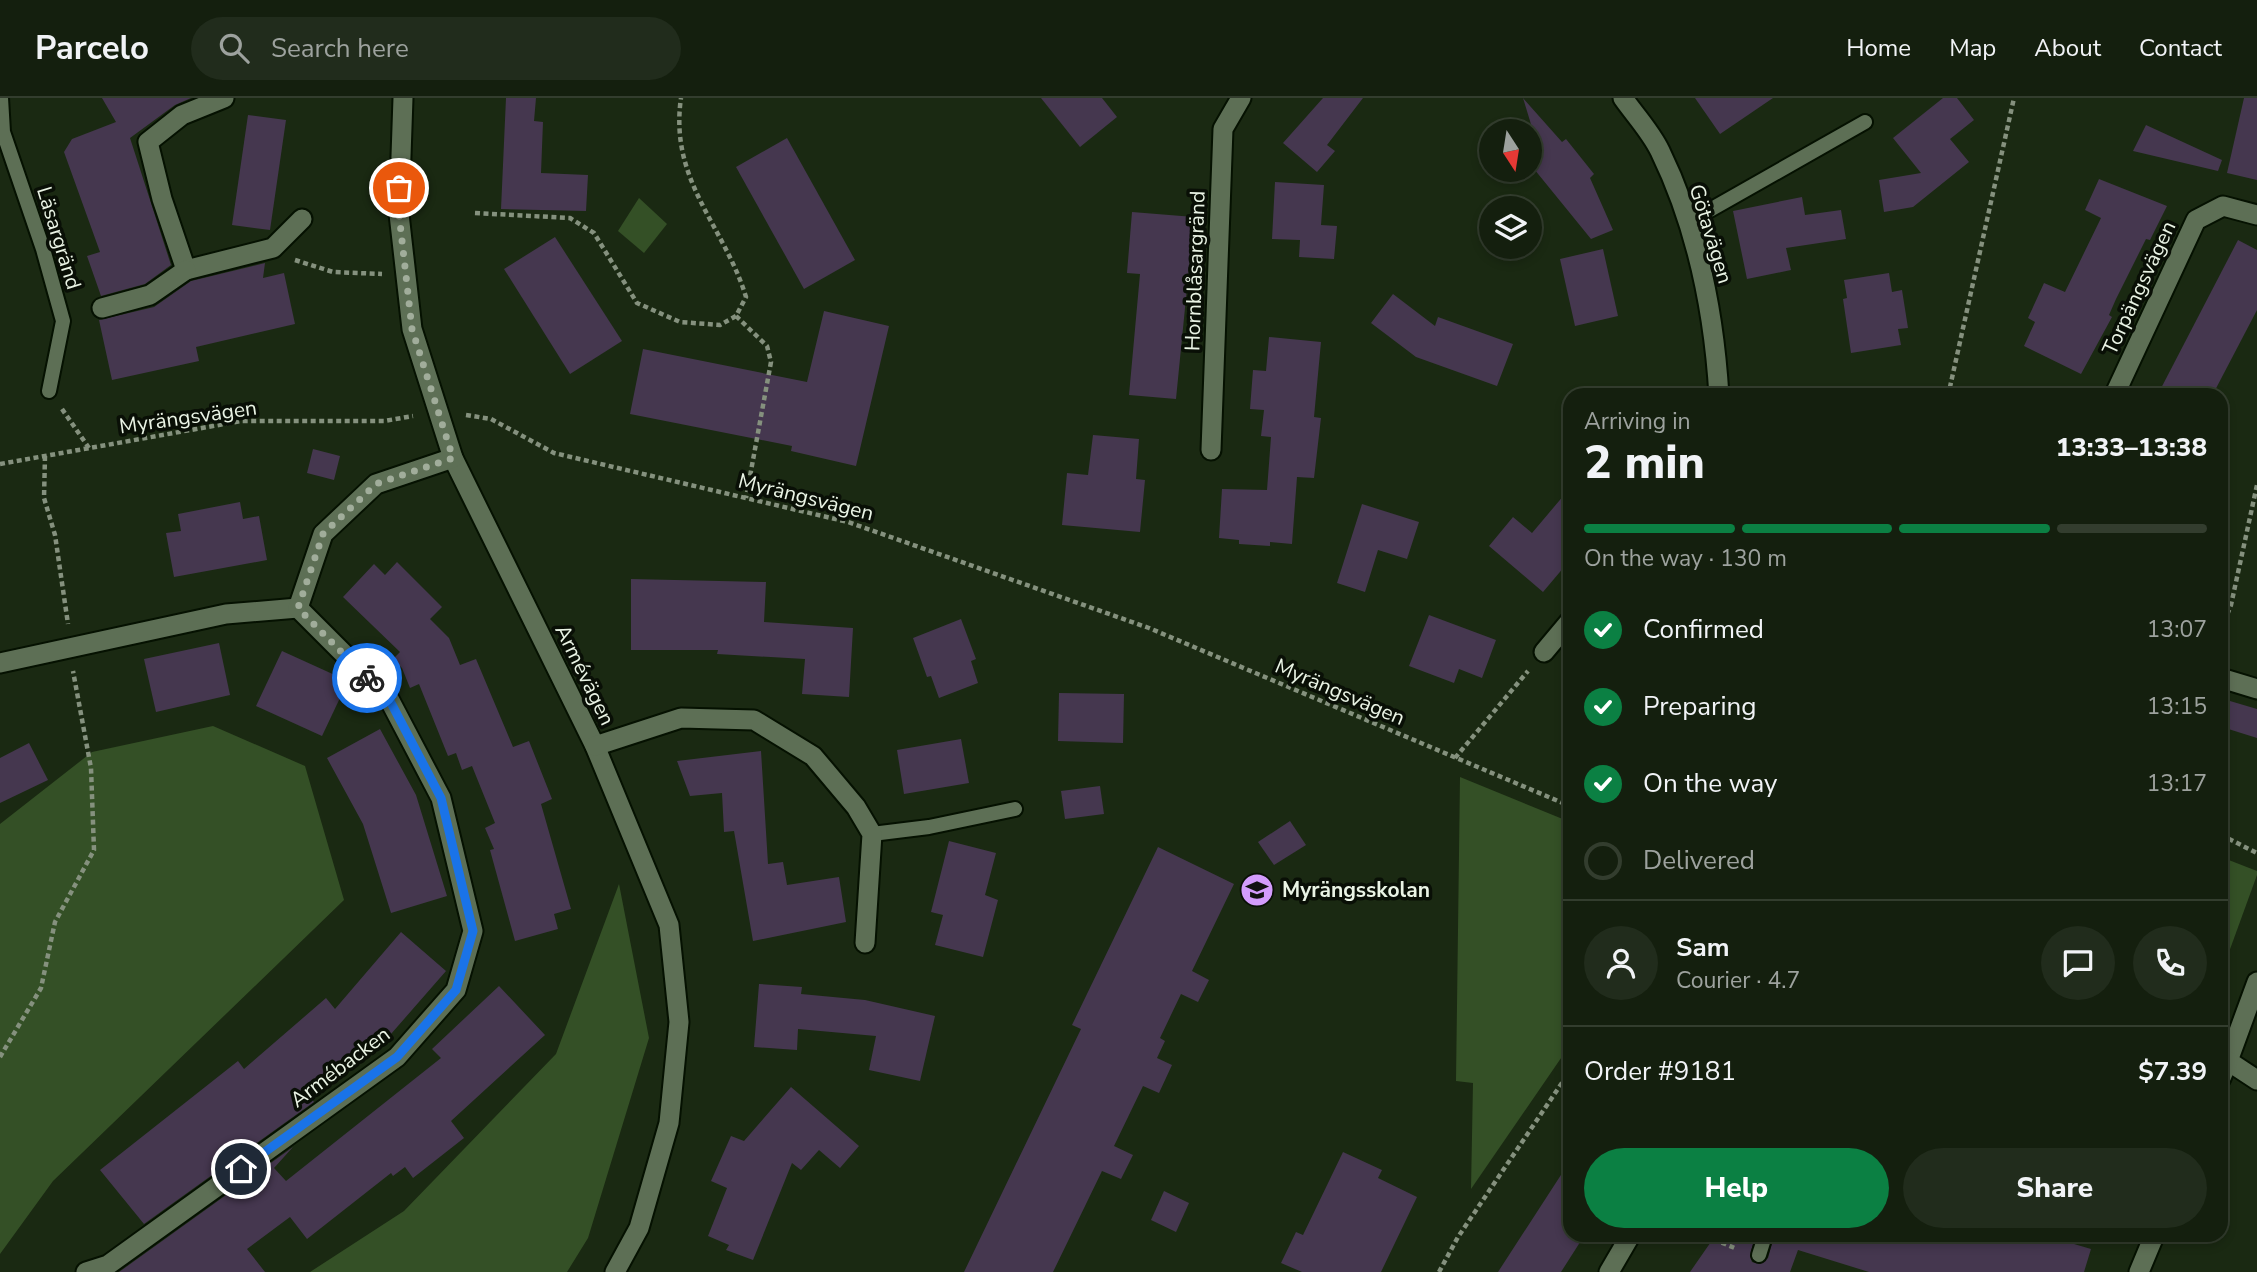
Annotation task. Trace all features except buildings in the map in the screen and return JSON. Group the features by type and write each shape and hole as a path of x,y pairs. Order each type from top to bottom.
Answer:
{"street":[{"path":"186,270 162,200 148,142 182,116 223,98"},
{"name":"Armévägen","path":"403,98 399,214 412,329 453,458 595,746 669,925 678,1022 669,1123 639,1228 615,1272"},
{"name":"Hornblåsargränd","path":"1211,450 1223,129 1241,98"},
{"name":"Götavägen","path":"1623,98 1660,149 1697,251 1716,341 1719,388"},
{"name":"Torpängsvägen","path":"2118,388 2196,220 2223,206 2257,215"},
{"path":"102,308 150,295 186,270 273,248 302,219"},
{"path":"0,663 226,614 298,608 323,534 376,484 453,458"},
{"name":"Armébacken","path":"86,1272 108,1265 397,1057 456,990 473,931 441,798 389,699 298,608"},
{"path":"1544,652 1563,629"},
{"path":"2228,680 2257,689"},
{"path":"595,746 681,718 754,720 813,756 856,807 872,834 864,943"},
{"path":"2228,1062 2257,982"},
{"path":"2228,1071 2257,1080"},
{"path":"1609,1272 1626,1242"},
{"path":"2139,1272 2152,1242"}],"lane":[{"name":"Läsargränd","path":"1,98 3,132 43,249 62,321 49,391"},
{"path":"1687,223 1865,122"},
{"path":"872,834 929,827 1015,808"},
{"path":"1759,1255 1763,1242"}],"path":[{"path":"475,212 570,218 594,233 637,303 680,321 720,325 736,316 746,297 740,277 692,188 681,155 681,98"},
{"path":"1950,388 2014,98"},
{"path":"273,248 304,264 333,272 383,274 386,287"},
{"path":"736,316 767,346 771,362 746,498"},
{"path":"49,391 89,448"},
{"name":"Myrängsvägen","path":"0,464 241,421 384,421 438,410 491,419 554,453 848,522 1149,628 1563,803"},
{"path":"45,456 44,498 64,584 69,633"},
{"path":"2228,612 2257,485"},
{"path":"1455,759 1544,652"},
{"path":"0,1057 41,988 55,922 94,850 91,768 73,668"},
{"path":"2228,838 2257,853"},
{"path":"1440,1272 1458,1237 1563,1081"},
{"path":"1717,1242 1759,1255"}],"green space":[{"path":"639,198 667,224 644,253 618,231"},
{"path":"213,726 305,766 344,900 53,1181 0,1254 0,824 92,752"},
{"path":"1460,777 1563,819 1563,1055 1471,1189 1473,1083 1456,1081"},
{"path":"2228,860 2257,871 2228,955"},
{"path":"619,884 649,1038 588,1238 567,1272 310,1272 404,1211 556,1054"}],"way so far":[{"path":"367,678 298,608 323,534 376,484 453,458 412,329 399,214 399,188"}],"place":[{"name":"Myrängsskolan","path":"1257,890"}],"route":[{"path":"241,1169 397,1057 456,990 473,931 441,798 389,699 367,678"}]}
